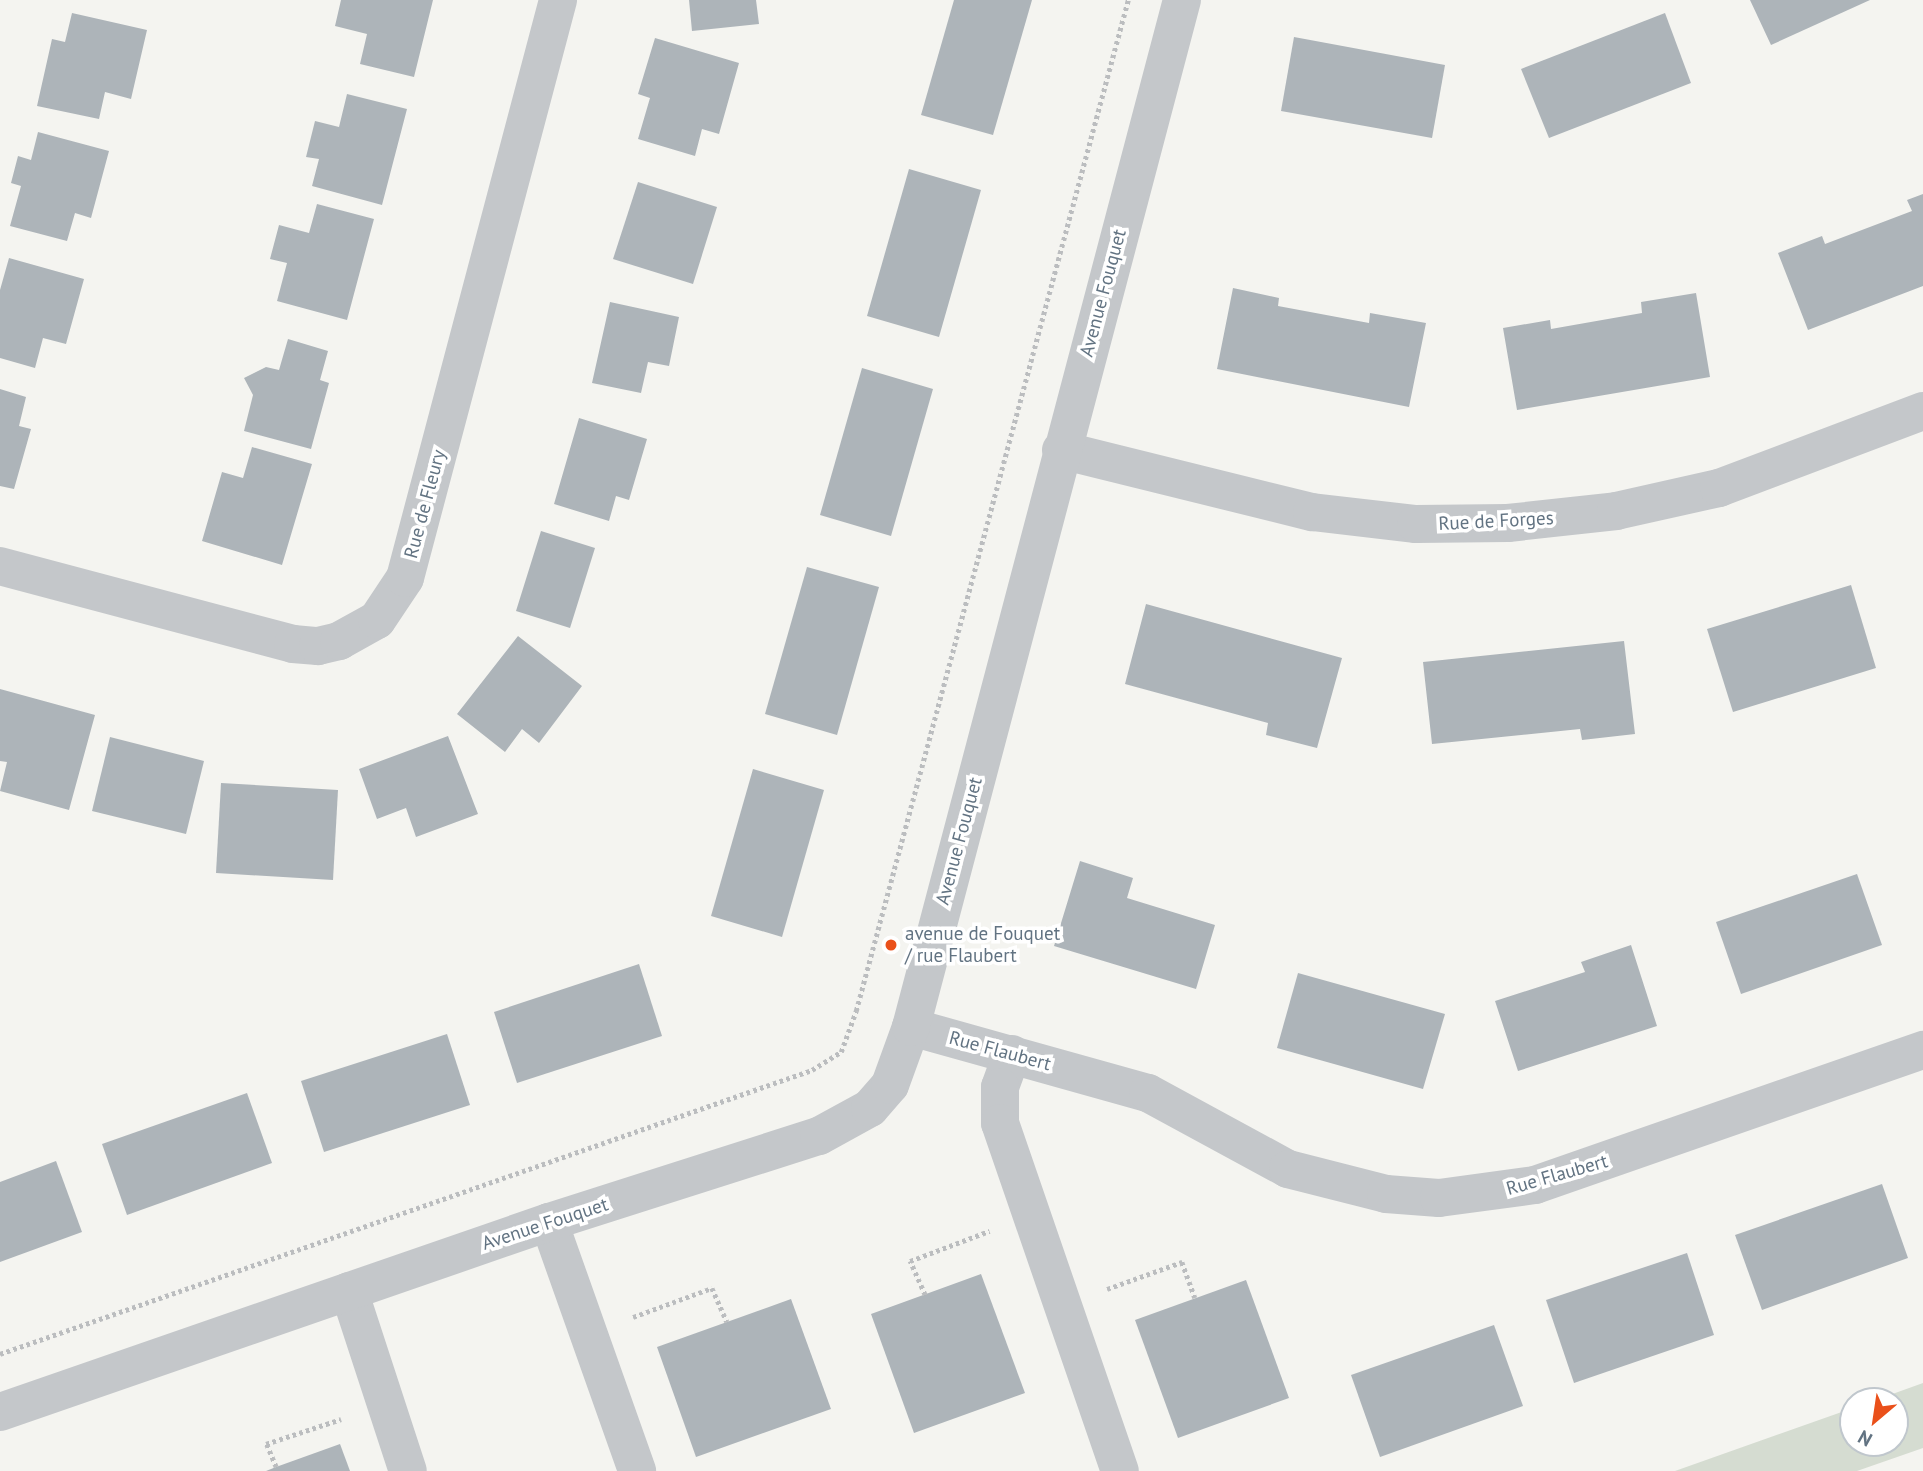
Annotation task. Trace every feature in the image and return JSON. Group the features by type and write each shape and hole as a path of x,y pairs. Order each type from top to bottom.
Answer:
{"street":[{"name":"Rue de Fleury","path":"0,566 293,644 318,646 339,641 377,620 405,578 558,0"},
{"name":"Avenue Fouquet","path":"0,1412 550,1222 846,1124 870,1108 890,1086 911,1027 1061,450 1182,0"},
{"name":"Rue de Forges","path":"1061,450 1311,512 1416,524 1508,523 1616,511 1719,488 1923,411"},
{"name":"Rue Flaubert","path":"911,1027 1148,1093 1288,1169 1374,1191 1439,1198 1535,1185 1923,1050"},
{"path":"1012,1054 1000,1087 1000,1123 1120,1471"},
{"path":"550,1222 637,1471"},
{"path":"349,1292 408,1471"}],"path":[{"path":"0,1354 812,1070 841,1052 863,984 1128,0"},
{"path":"925,1295 910,1261 1031,1215"},
{"path":"1063,1306 1182,1262 1195,1298"},
{"path":"589,1334 712,1288 727,1322"},
{"path":"276,1467 266,1444 386,1405"}],"shaded area":[{"path":"1923,1383 1923,1448 1909,1453 1909,1388"},
{"path":"1839,1413 1839,1457 1897,1457 1857,1471 1675,1471"}],"building":[{"path":"341,0 433,0 414,77 360,64 367,34 335,26"},
{"path":"689,0 756,0 759,24 692,31"},
{"path":"954,0 1032,0 993,135 921,115"},
{"path":"1750,0 1870,0 1771,45"},
{"path":"72,13 147,30 131,99 105,92 99,119 37,106 52,39 65,42"},
{"path":"1665,13 1691,83 1549,138 1521,69"},
{"path":"1294,37 1445,65 1432,138 1281,111"},
{"path":"655,38 739,63 719,134 702,129 695,156 638,139 650,98 638,94"},
{"path":"347,94 407,109 382,205 312,186 319,159 306,157 315,121 339,127"},
{"path":"38,132 109,151 91,218 75,213 67,241 10,226 21,186 11,183 18,156 31,160"},
{"path":"909,169 981,190 939,337 867,316"},
{"path":"638,182 717,207 693,284 613,259"},
{"path":"1923,194 1923,286 1808,330 1778,253 1822,236 1825,244 1912,211 1907,200"},
{"path":"317,204 374,219 347,320 277,301 287,263 270,259 279,225 309,233"},
{"path":"9,258 84,279 66,344 43,338 35,368 0,358 0,290"},
{"path":"1233,288 1279,298 1278,306 1369,323 1370,313 1426,323 1409,407 1217,369"},
{"path":"1696,293 1710,377 1517,410 1503,328 1550,320 1551,329 1642,313 1641,302"},
{"path":"610,302 679,317 669,366 648,362 641,393 592,383"},
{"path":"288,339 328,351 320,380 329,383 311,449 244,431 253,395 244,378 266,367 279,370"},
{"path":"862,368 933,389 891,536 820,515"},
{"path":"0,389 26,397 19,426 31,429 14,489 0,486"},
{"path":"579,418 647,439 629,500 616,496 609,521 554,504"},
{"path":"252,447 312,464 282,565 202,541 222,472 243,478"},
{"path":"541,531 595,548 570,628 516,611"},
{"path":"807,567 879,587 837,735 765,714"},
{"path":"1851,585 1876,668 1733,712 1707,629"},
{"path":"1146,604 1342,658 1317,748 1266,735 1268,723 1125,684"},
{"path":"518,636 582,686 539,743 522,729 505,752 457,714"},
{"path":"1624,641 1635,734 1582,740 1580,729 1432,744 1423,662"},
{"path":"0,689 95,715 69,810 0,791 7,762 0,761"},
{"path":"448,736 478,814 416,837 406,808 377,819 359,769"},
{"path":"110,737 204,761 186,834 92,811"},
{"path":"753,769 824,790 782,937 711,916"},
{"path":"221,783 338,790 333,880 216,873"},
{"path":"1080,861 1133,878 1127,898 1215,925 1196,989 1054,946"},
{"path":"1857,874 1882,945 1741,994 1716,922"},
{"path":"1631,945 1657,1026 1518,1071 1495,1001 1585,972 1581,962"},
{"path":"639,964 662,1036 517,1083 494,1012"},
{"path":"1298,973 1445,1014 1423,1089 1277,1048"},
{"path":"447,1034 470,1105 324,1152 301,1081"},
{"path":"247,1093 272,1163 127,1215 102,1144"},
{"path":"56,1161 82,1232 0,1262 0,1182"},
{"path":"1882,1184 1908,1258 1762,1310 1735,1235"},
{"path":"1687,1253 1714,1335 1574,1383 1546,1300"},
{"path":"981,1274 1025,1393 914,1433 871,1314"},
{"path":"1246,1280 1289,1398 1178,1438 1135,1320"},
{"path":"791,1299 831,1409 696,1457 657,1347"},
{"path":"1494,1325 1523,1406 1380,1457 1351,1375"},
{"path":"340,1444 350,1471 266,1471 276,1467"}],"place":[{"name":"avenue de Fouquet / rue Flaubert","path":"891,945"}]}
